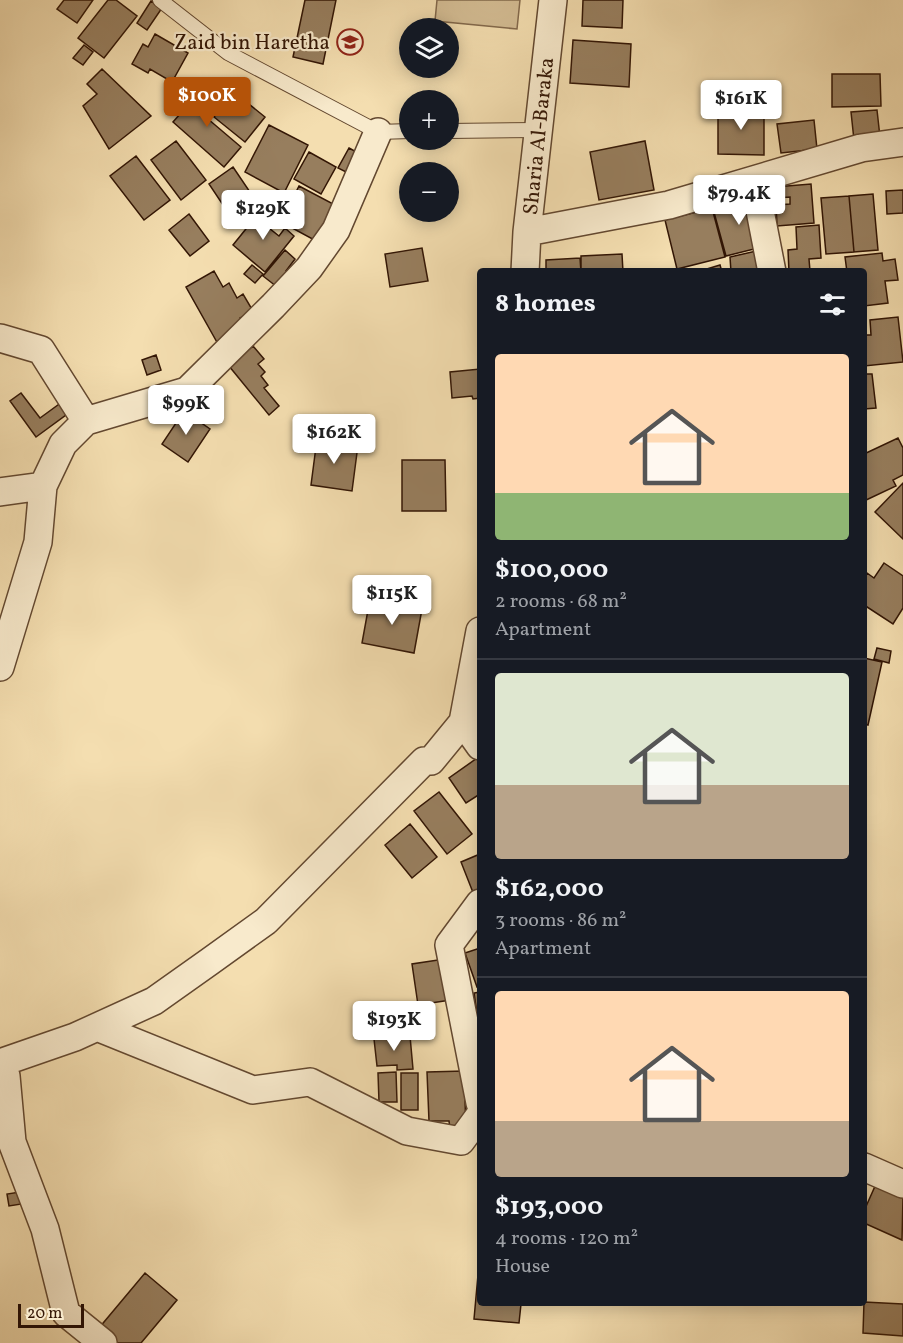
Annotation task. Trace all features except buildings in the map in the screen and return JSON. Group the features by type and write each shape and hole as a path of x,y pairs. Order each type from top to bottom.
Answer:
{"street":[{"name":"Sharia Al-Baraka","path":"525,268 527,232 553,0"},
{"path":"0,667 38,542 43,486 63,444 86,421 187,391 273,306 309,268 336,230 378,132"},
{"path":"527,232 669,205 861,148 903,142"},
{"path":"754,180 771,268"},
{"path":"0,338 41,350 86,421"},
{"path":"0,492 43,486"},
{"path":"103,1343 66,1313 45,1229 12,1142 6,1076 0,1064 97,1027 154,1001 266,921 424,761 431,762 463,722 477,647"},
{"path":"463,722 477,742"},
{"path":"477,907 449,945 477,1088"},
{"path":"97,1027 253,1090 310,1082 406,1131 461,1141 477,1118"},
{"path":"867,1168 903,1184"}],"lane":[{"path":"160,0 228,53 378,132 399,131"},
{"path":"459,131 539,130"}],"shaded area":[{"path":"437,0 520,0 517,29 459,23 459,18 435,18"}],"place":[{"name":"Zaid bin Haretha","path":"350,42"}]}
